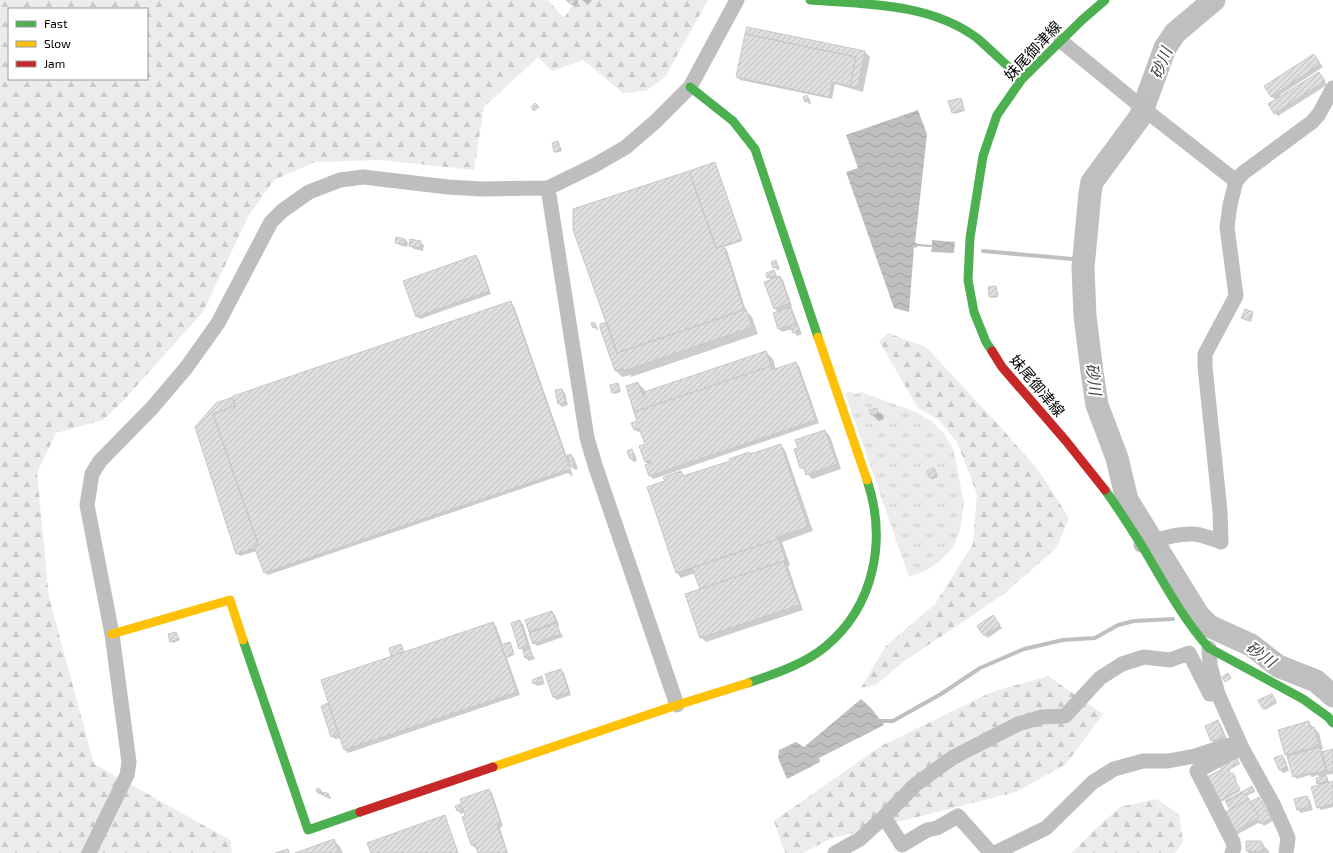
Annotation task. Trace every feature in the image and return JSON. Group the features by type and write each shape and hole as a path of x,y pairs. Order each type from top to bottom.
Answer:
{"street":[{"path":"89,853 127,775 129,762 112,634 88,505 92,474 100,461 152,408 186,368 218,323 272,222 282,211 309,192 326,184 340,180 363,177 448,187 482,189 548,188 595,165 626,147 656,121 690,87 737,0"},
{"path":"810,0 882,5 917,11 950,22 976,38 1022,79"},
{"name":"妹尾御津線","path":"1105,0 1022,79 997,115 983,156 970,245 968,280 974,312 986,342 1002,367 1149,542 1170,594 1199,637 1209,648 1303,699 1328,717 1333,723"},
{"path":"1061,41 1144,110 1236,181"},
{"path":"112,634 230,600 308,830 776,673 812,656 826,646 845,627 861,602 872,576 876,560 877,544 876,511 872,493 755,149 733,121 690,87"},
{"path":"1149,542 1193,534 1222,542 1204,367 1205,354 1236,296 1227,227 1230,205 1236,181 1243,173 1312,122 1319,114 1333,88"},
{"path":"548,188 587,438 677,705"},
{"path":"1209,648 1210,665 1218,694 1240,745 1273,804 1284,828 1288,838 1286,853"},
{"path":"835,853 860,839 884,818 915,785 952,758 1018,724 1042,717 1065,716 1100,678 1122,664 1144,658 1170,660 1189,654 1210,694 1218,694"},
{"path":"884,818 902,845 927,830 937,828 958,816 991,853 997,852 1046,828 1093,782 1114,769 1143,761 1168,761 1240,745"},
{"path":"1232,853 1234,848 1233,842 1197,771 1240,745"}],"green space":[{"path":"0,0 548,0 564,18 576,0 708,0 665,77 646,91 623,93 583,60 552,71 538,57 484,107 474,170 381,160 315,162 274,180 249,215 203,312 123,401 103,420 56,433 37,473 49,597 94,764 230,840 232,853 0,853"},
{"path":"888,333 926,347 1039,471 1069,518 1057,547 1004,594 903,662 876,685 861,688 885,647 935,604 973,544 977,494 957,442 939,420 918,408 879,341"},
{"path":"852,392 854,394 861,392 916,412 931,421 944,433 954,451 964,504 960,530 954,546 941,560 927,570 909,577 845,393"},
{"path":"1048,676 1103,714 1066,764 1016,792 830,839 803,853 785,853 774,821 881,746 992,692"},
{"path":"1156,799 1179,814 1183,842 1175,853 1072,853 1092,832 1120,807"}],"water":[{"path":"918,110 927,134 915,243 932,245 932,240 955,242 954,253 931,252 932,247 914,247 909,312 894,308 846,172 858,168 846,135"},
{"path":"861,699 871,708 884,725 819,758 820,762 787,779 778,758 779,750 796,742 804,747"}],"building":[{"path":"566,0 577,0 572,5"},
{"path":"747,27 865,51 858,87 850,86 856,57 745,34"},
{"path":"745,34 856,57 850,86 832,82 829,97 736,77"},
{"path":"1314,54 1320,64 1271,97 1264,86"},
{"path":"1319,72 1325,81 1274,114 1268,104"},
{"path":"807,95 809,100 805,102 803,97"},
{"path":"961,98 964,109 952,113 948,101"},
{"path":"535,103 539,107 534,111 531,107"},
{"path":"558,141 561,150 554,152 552,143"},
{"path":"715,162 742,240 716,248 689,171"},
{"path":"689,171 716,248 724,246 744,310 617,353 573,230 573,209"},
{"path":"396,237 405,239 404,244 395,243"},
{"path":"410,239 421,241 420,248 409,246"},
{"path":"476,255 489,291 416,317 403,281"},
{"path":"776,260 778,266 773,268 771,262"},
{"path":"774,270 776,275 767,278 766,273"},
{"path":"780,276 790,303 774,309 764,282"},
{"path":"996,286 998,296 989,297 988,287"},
{"path":"511,301 570,469 264,573 254,546 258,544 213,414 235,406 233,396"},
{"path":"791,307 796,324 778,329 773,313"},
{"path":"746,309 752,327 624,371 623,368 615,371 600,328 600,324 607,322 617,353"},
{"path":"1245,309 1253,312 1249,321 1241,318"},
{"path":"594,322 596,326 593,328 591,323"},
{"path":"797,324 799,331 793,333 790,326"},
{"path":"766,351 771,366 634,412 626,386 638,382 643,396 645,396 644,392"},
{"path":"796,362 816,420 649,476 645,465 651,463 650,460 645,462 639,446 645,444 639,428 634,430 631,423 637,421 634,412 771,366 772,370"},
{"path":"618,383 620,391 612,393 610,385"},
{"path":"562,389 566,402 558,404 555,390"},
{"path":"233,397 235,406 213,414 258,544 254,546 255,548 236,554 195,427 216,403"},
{"path":"877,408 878,413 871,415 869,410"},
{"path":"825,430 837,464 806,475 804,467 800,468 794,449 798,448 795,440"},
{"path":"781,444 808,527 778,537 778,539 676,573 647,487 665,481 663,477 681,471 683,476 730,461 729,459 749,452 750,454"},
{"path":"632,449 634,458 630,459 627,451"},
{"path":"571,454 575,466 571,467 567,455"},
{"path":"934,468 937,475 930,478 927,471"},
{"path":"778,539 786,560 700,589 692,568"},
{"path":"784,561 799,605 700,638 685,594"},
{"path":"552,611 556,622 529,632 525,620"},
{"path":"993,615 1000,625 984,636 977,626"},
{"path":"520,620 528,646 519,649 511,623"},
{"path":"493,622 517,692 344,750 321,680"},
{"path":"557,623 560,634 533,644 529,633"},
{"path":"176,632 179,639 170,642 168,634"},
{"path":"510,642 514,654 505,657 501,645"},
{"path":"401,644 404,652 391,656 389,648"},
{"path":"530,649 532,656 525,658 523,651"},
{"path":"561,669 569,692 553,697 545,674"},
{"path":"1228,673 1231,678 1225,682 1222,677"},
{"path":"542,676 543,681 533,684 532,680"},
{"path":"1272,694 1276,701 1263,709 1258,700"},
{"path":"328,703 339,734 331,737 321,706"},
{"path":"1218,720 1224,736 1211,741 1205,726"},
{"path":"1309,721 1310,728 1314,727 1319,744 1315,745 1315,747 1285,755 1278,730"},
{"path":"1320,747 1326,771 1307,773 1293,777 1287,756"},
{"path":"1333,749 1333,771 1330,772 1329,770 1327,771 1322,752"},
{"path":"1235,755 1239,763 1228,769 1231,774 1233,773 1240,789 1219,801 1205,778 1222,769 1219,764"},
{"path":"1282,755 1287,767 1279,770 1274,758"},
{"path":"1326,775 1328,781 1317,784 1316,778"},
{"path":"1333,781 1333,804 1317,808 1311,787"},
{"path":"1252,786 1254,790 1245,796 1243,793 1226,802 1225,801"},
{"path":"317,788 321,790 319,794 316,791"},
{"path":"489,789 501,823 497,824 507,853 478,853 475,844 471,845 462,817 465,816 460,799"},
{"path":"324,792 329,794 327,797 323,795"},
{"path":"1243,793 1249,799 1230,810 1226,802"},
{"path":"1307,796 1310,807 1297,810 1294,799"},
{"path":"1259,797 1271,818 1260,824 1257,819 1259,817 1250,802"},
{"path":"1249,799 1259,817 1234,832 1224,813"},
{"path":"460,804 462,810 457,811 455,806"},
{"path":"445,815 458,853 371,853 367,843"},
{"path":"334,839 339,853 295,853"},
{"path":"1246,841 1261,841 1261,843 1263,843 1261,852 1246,851"},
{"path":"288,849 289,853 275,853"}],"waterway":[{"name":"砂川","path":"1214,0 1175,33 1165,48 1140,117 1092,182 1083,268 1085,316 1097,405 1117,458 1127,500 1199,616 1209,626 1251,645 1278,666 1316,681 1333,696"},
{"path":"983,251 1084,260"},
{"path":"876,721 893,721 941,694 980,668 1024,649 1063,640 1095,638 1118,625 1134,621 1173,619"}],"traffic: fast":[{"path":"810,0 897,7 939,18 959,26 977,38 1022,79"},
{"path":"992,351 986,342 974,312 968,280 970,238 983,156 997,115 1022,79 1082,20 1105,0"},
{"path":"690,87 733,121 755,149 818,337"},
{"path":"748,683 798,664 807,659 825,647 842,630 855,612 866,592 876,548 876,525 873,502 867,480"},
{"path":"1105,490 1142,546 1181,612 1209,648 1303,699 1328,717 1333,723"},
{"path":"243,640 308,830 360,812"}],"traffic: slow":[{"path":"818,337 867,480"},
{"path":"112,634 230,600 243,640"},
{"path":"493,767 671,707 748,683"}],"traffic: jam":[{"path":"992,351 1002,367 1066,441 1105,490"},
{"path":"360,812 493,767"}]}
